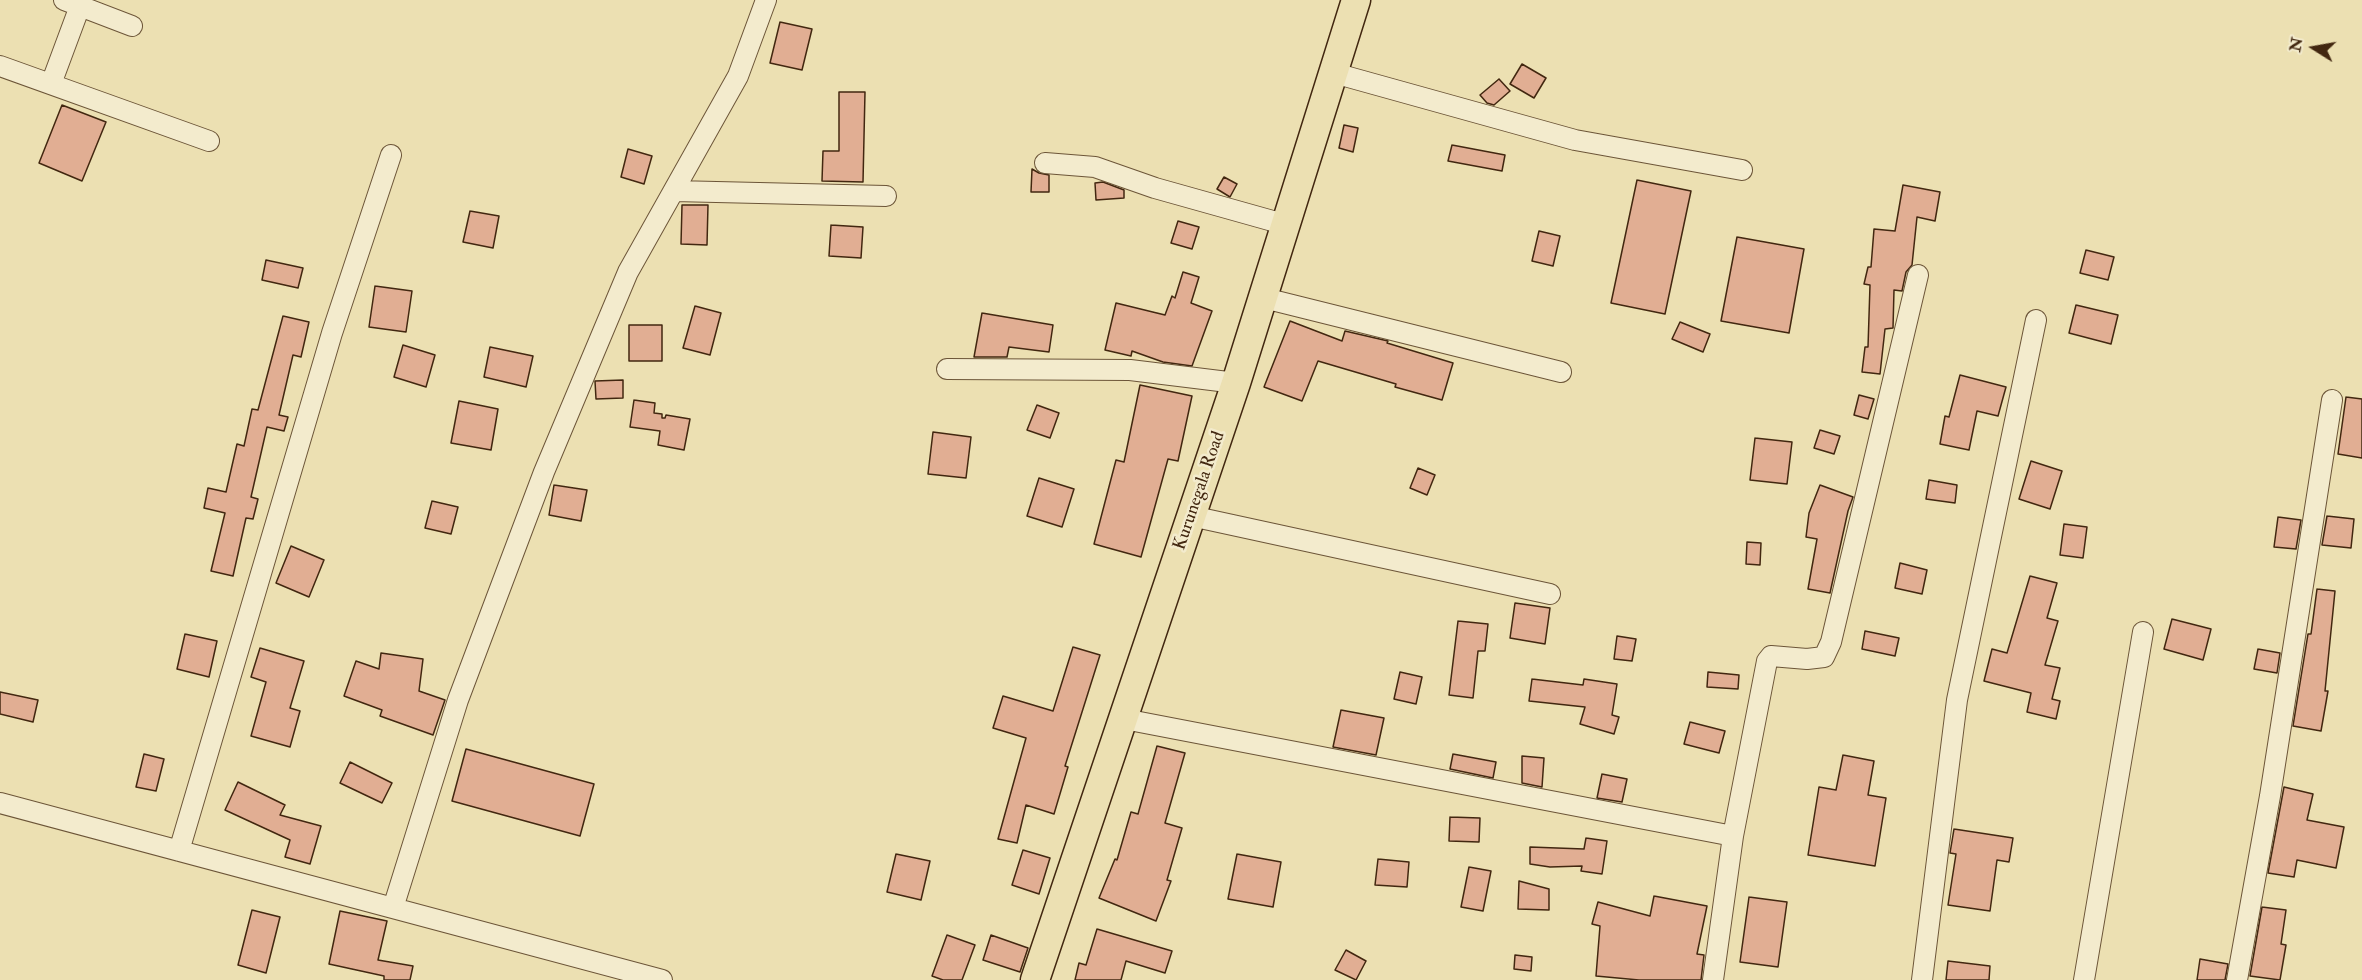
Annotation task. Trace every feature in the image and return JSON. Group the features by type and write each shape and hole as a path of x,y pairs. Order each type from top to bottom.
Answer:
{"highway":[{"name":"Kurunegala Road","path":"1035,980 1264,298 1356,0"}],"street":[{"path":"393,908 458,700 544,472 628,272 738,76 766,0"},
{"path":"51,84 72,3 132,26"},
{"path":"0,66 209,141"},
{"path":"1334,73 1575,140 1742,170"},
{"path":"178,851 332,333 391,155"},
{"path":"1046,162 1095,167 1155,188 1287,225"},
{"path":"674,191 886,196"},
{"path":"1713,980 1733,836 1767,661 1771,656 1807,659 1824,657 1831,642 1918,275"},
{"path":"1264,298 1561,372"},
{"path":"1922,980 1957,700 2036,320"},
{"path":"947,369 1130,370 1236,383"},
{"path":"2237,980 2270,796 2332,400"},
{"path":"1191,516 1550,594"},
{"path":"2084,980 2143,632"},
{"path":"1124,719 1733,836"},
{"path":"0,803 662,980"}],"building":[{"path":"780,22 812,29 802,70 770,63"},
{"path":"1522,64 1546,78 1534,98 1510,84"},
{"path":"1499,79 1510,91 1494,105 1487,103 1480,95"},
{"path":"839,92 865,92 863,182 822,181 823,151 839,151"},
{"path":"62,105 106,122 82,181 39,163"},
{"path":"1344,125 1358,128 1353,152 1339,148"},
{"path":"1452,145 1505,155 1502,171 1448,161"},
{"path":"628,149 652,156 644,184 621,177"},
{"path":"1032,169 1049,175 1049,192 1031,192"},
{"path":"1224,177 1237,184 1230,197 1217,189"},
{"path":"1637,180 1691,191 1665,314 1611,303"},
{"path":"1103,182 1124,190 1124,198 1096,200 1095,183"},
{"path":"1903,185 1940,192 1935,221 1917,217 1912,265 1906,272 1902,291 1894,290 1893,328 1885,329 1880,374 1862,372 1865,347 1868,347 1870,285 1864,284 1868,267 1871,267 1874,229 1895,231"},
{"path":"682,205 708,205 707,245 681,244"},
{"path":"470,211 499,216 493,248 463,242"},
{"path":"1178,221 1199,227 1192,249 1171,243"},
{"path":"831,225 863,227 861,258 829,256"},
{"path":"1539,231 1560,236 1553,266 1532,261"},
{"path":"1737,237 1804,249 1789,333 1721,321"},
{"path":"2086,250 2114,257 2108,280 2080,273"},
{"path":"266,260 303,268 298,288 262,280"},
{"path":"1183,272 1199,277 1191,303 1212,311 1192,366 1163,362 1132,351 1131,356 1105,350 1116,303 1165,315 1172,296 1175,298"},
{"path":"375,286 412,291 406,332 369,327"},
{"path":"2076,305 2118,315 2111,344 2069,333"},
{"path":"695,306 721,313 710,355 683,348"},
{"path":"982,313 1053,325 1049,352 1009,347 1007,357 974,357"},
{"path":"283,316 309,322 301,357 293,355 279,415 288,417 284,431 267,427 251,497 258,499 253,519 246,518 233,576 211,571 225,513 204,508 208,488 226,492 237,444 244,446 252,409 258,410"},
{"path":"1290,321 1342,341 1345,331 1388,341 1387,343 1453,363 1442,400 1318,361 1302,401 1264,387"},
{"path":"1680,322 1710,334 1703,352 1672,339"},
{"path":"629,325 662,325 662,361 629,361"},
{"path":"403,345 435,355 426,387 394,377"},
{"path":"490,347 533,356 526,387 484,377"},
{"path":"1960,375 2006,387 1998,416 1977,411 1969,450 1940,444 1945,416 1949,417"},
{"path":"623,380 623,398 596,399 595,381"},
{"path":"1140,385 1192,396 1178,461 1168,459 1141,557 1094,544 1116,460 1124,462"},
{"path":"1859,395 1874,399 1868,419 1854,415"},
{"path":"2346,397 2362,399 2362,458 2338,454"},
{"path":"634,400 655,403 654,413 662,414 662,418 666,415 690,419 684,450 658,445 660,431 630,427"},
{"path":"459,401 498,409 491,450 451,443"},
{"path":"1037,405 1059,413 1050,438 1027,430"},
{"path":"1820,430 1840,436 1834,454 1814,448"},
{"path":"933,432 971,437 966,478 928,474"},
{"path":"1755,438 1792,442 1787,484 1750,480"},
{"path":"2031,461 2062,471 2050,509 2019,499"},
{"path":"1418,468 1435,475 1427,495 1410,488"},
{"path":"1039,478 1074,489 1062,527 1027,516"},
{"path":"1929,480 1957,485 1955,503 1926,499"},
{"path":"554,485 587,490 581,521 549,515"},
{"path":"1820,485 1853,497 1830,593 1808,589 1817,539 1806,537 1809,513"},
{"path":"432,501 458,507 451,534 425,528"},
{"path":"2327,516 2354,519 2351,548 2322,545"},
{"path":"2278,517 2301,520 2296,549 2274,547"},
{"path":"2064,524 2087,527 2083,558 2060,555"},
{"path":"1747,542 1761,543 1760,565 1746,564"},
{"path":"291,546 324,560 309,597 276,583"},
{"path":"1900,563 1927,570 1922,594 1895,588"},
{"path":"2030,576 2057,583 2047,618 2058,621 2045,665 2060,668 2052,699 2060,701 2056,719 2027,712 2031,693 1984,681 1992,649 2007,653"},
{"path":"2317,589 2335,591 2325,691 2328,691 2321,731 2293,726 2308,634 2311,634"},
{"path":"1515,603 1550,608 1545,644 1510,638"},
{"path":"2172,619 2211,629 2203,660 2164,649"},
{"path":"1458,621 1488,624 1485,651 1478,651 1473,698 1449,695"},
{"path":"1865,631 1899,638 1895,656 1862,649"},
{"path":"185,634 217,641 209,677 177,669"},
{"path":"1617,636 1636,639 1632,661 1614,659"},
{"path":"1073,647 1100,655 1065,766 1068,767 1054,814 1026,805 1017,843 998,839 1026,738 993,728 1003,696 1053,711"},
{"path":"260,648 304,661 290,708 300,711 290,747 251,736 266,682 251,677"},
{"path":"2258,649 2280,653 2277,673 2254,669"},
{"path":"381,653 423,659 419,691 445,700 433,735 380,716 382,710 344,696 356,661 379,669"},
{"path":"1400,672 1422,677 1416,704 1394,699"},
{"path":"1708,672 1739,675 1738,689 1707,687"},
{"path":"1532,679 1583,685 1584,679 1617,684 1612,715 1619,717 1614,734 1580,724 1585,707 1529,701"},
{"path":"0,692 38,700 33,722 0,714"},
{"path":"1341,710 1384,718 1376,755 1333,747"},
{"path":"1690,722 1725,731 1719,753 1684,744"},
{"path":"1157,746 1185,753 1165,823 1182,828 1167,880 1171,881 1156,921 1099,898 1115,859 1117,860 1131,812 1138,814"},
{"path":"466,749 594,784 580,836 452,801"},
{"path":"144,754 164,759 156,791 136,787"},
{"path":"1453,754 1496,762 1493,778 1450,769"},
{"path":"1843,755 1874,761 1868,795 1886,798 1875,866 1808,855 1819,787 1836,790"},
{"path":"1522,756 1544,758 1542,787 1522,783"},
{"path":"350,762 392,783 382,803 340,783"},
{"path":"1602,774 1627,779 1622,802 1597,798"},
{"path":"238,782 285,805 280,815 321,826 310,864 285,857 290,840 225,810"},
{"path":"2284,787 2313,794 2307,820 2344,827 2336,868 2297,860 2294,877 2268,873"},
{"path":"1450,817 1480,818 1479,842 1449,841"},
{"path":"1954,829 2013,838 2009,862 1997,860 1990,911 1948,905 1956,854 1950,853"},
{"path":"1586,838 1607,841 1602,874 1581,871 1582,866 1550,867 1530,864 1530,847 1584,849"},
{"path":"1023,850 1050,858 1039,894 1012,885"},
{"path":"896,854 930,861 921,900 887,892"},
{"path":"1237,854 1281,862 1273,907 1228,899"},
{"path":"1378,859 1409,862 1407,887 1375,885"},
{"path":"1469,867 1491,871 1483,911 1461,907"},
{"path":"1519,881 1549,889 1549,910 1518,909"},
{"path":"1654,896 1707,906 1697,954 1704,955 1701,980 1639,980 1596,976 1600,926 1592,924 1598,902 1650,916"},
{"path":"1749,897 1787,902 1778,967 1740,962"},
{"path":"2262,907 2286,910 2281,944 2286,945 2280,980 2250,976"},
{"path":"252,910 280,917 266,973 238,965"},
{"path":"340,911 387,921 378,960 413,966 410,980 384,980 384,976 329,964"},
{"path":"1097,929 1172,951 1165,973 1126,961 1121,980 1075,980 1079,963 1086,965"},
{"path":"947,935 975,945 962,980 943,980 932,976"},
{"path":"991,935 1028,948 1020,972 983,960"},
{"path":"1346,950 1366,961 1356,980 1335,970"},
{"path":"1515,955 1532,957 1531,971 1514,969"},
{"path":"2200,959 2228,964 2225,980 2197,980"},
{"path":"1948,961 1990,966 1989,980 1946,980"}]}
